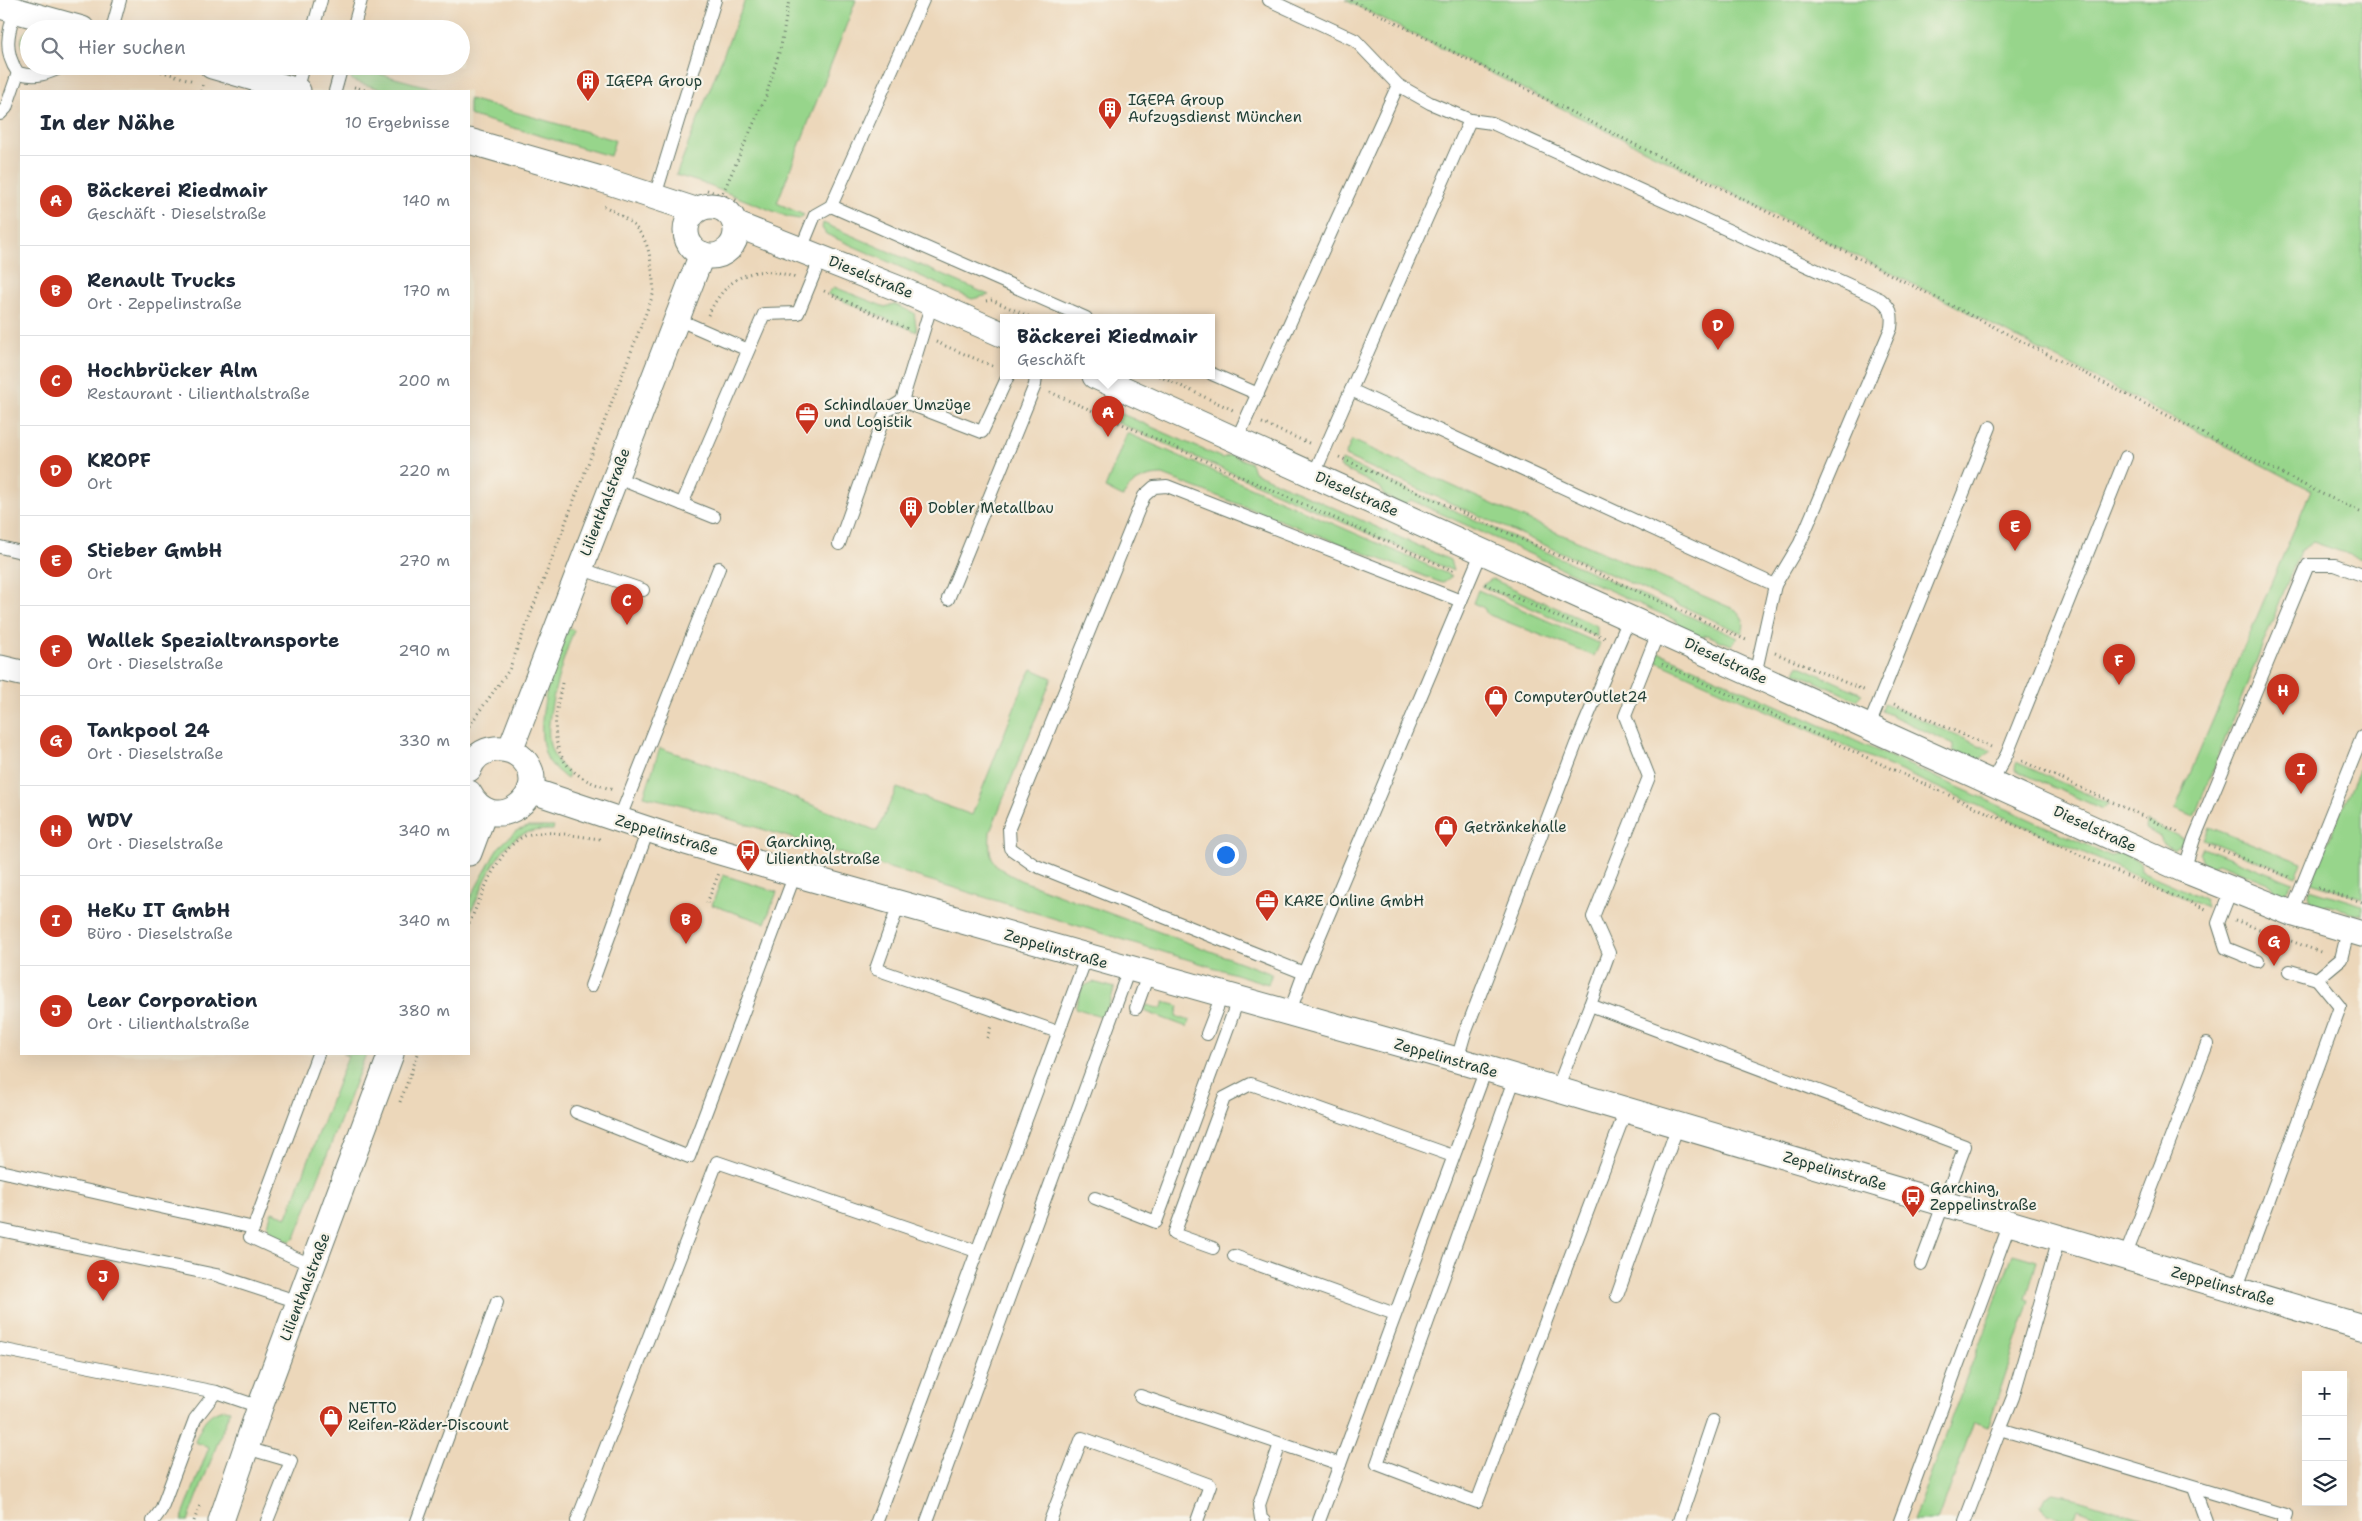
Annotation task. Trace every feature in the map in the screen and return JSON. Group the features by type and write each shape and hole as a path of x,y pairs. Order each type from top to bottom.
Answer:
{"street":[{"path":"7,8 50,20"},
{"path":"212,76 290,90"},
{"path":"470,141 655,196 729,212 735,224 735,240 725,252 709,256 702,254 689,245 685,230 686,222 706,208"},
{"name":"Dieselstraße","path":"735,224 811,253 1000,333"},
{"name":"Lilienthalstraße","path":"510,750 702,254"},
{"name":"Dieselstraße","path":"1102,379 1659,630 2184,870 2291,913 2355,933"},
{"path":"0,668 20,673"},
{"path":"470,767 475,758 483,752 501,748 510,750 519,755 528,767 531,781 530,790 525,800 517,808 507,812 496,813 477,802 470,847"},
{"name":"Zeppelinstraße","path":"530,790 613,830 648,830 1086,958 1457,1060 2362,1327"},
{"name":"Lilienthalstraße","path":"221,1521 260,1408 391,1055"}],"lane":[{"path":"114,20 120,0"},
{"path":"315,20 321,0"},
{"path":"355,20 361,0"},
{"path":"655,196 716,0"},
{"path":"682,504 764,314 798,313 811,253 815,215 831,206 923,0"},
{"path":"1269,0 1355,40 1398,85 1430,103 1470,120 1492,123 1880,299 1889,307 1892,314 1891,328 1800,543 1775,586 1755,675"},
{"path":"0,114 6,108 18,73 11,63 4,36 7,8"},
{"path":"25,75 32,77 46,75"},
{"path":"297,90 301,75"},
{"path":"335,90 339,75"},
{"path":"1237,439 1398,85"},
{"path":"1314,474 1470,120"},
{"path":"831,206 1077,314"},
{"path":"839,544 886,411 902,401 932,303"},
{"path":"677,319 748,350"},
{"path":"1215,375 1258,394"},
{"path":"902,401 982,432 1007,379"},
{"path":"948,598 1035,380"},
{"path":"1351,390 1775,586"},
{"path":"1869,726 1990,427"},
{"path":"1992,782 2006,754 2126,457"},
{"path":"615,477 714,517"},
{"path":"1304,973 1034,865 1010,848 1009,828 1144,496 1154,487 1167,486 1461,601"},
{"path":"0,547 20,552"},
{"path":"1289,1014 1304,973 1482,551"},
{"path":"2184,870 2194,839 2308,565 2335,565 2362,575"},
{"path":"580,568 643,590"},
{"path":"613,830 718,568"},
{"path":"1457,1060 1464,1036 1576,744 1630,617"},
{"path":"1557,1090 1609,953 1593,917 1649,778 1625,716 1659,630"},
{"path":"2291,913 2362,737"},
{"path":"591,986 648,830"},
{"path":"576,1112 689,1157 795,874"},
{"path":"2231,890 2218,923 2226,948 2258,961"},
{"path":"899,904 876,969 1058,1032"},
{"path":"2317,979 2341,959 2355,933"},
{"path":"877,1521 1086,958"},
{"path":"2236,1290 2340,1007 2317,979 2290,971"},
{"path":"1136,1008 1139,972"},
{"path":"927,1521 1139,972"},
{"path":"1207,1034 1230,998"},
{"path":"1095,1198 1156,1222 1230,998"},
{"path":"1590,1005 1965,1146 1921,1264"},
{"path":"2125,1257 2207,1044"},
{"path":"313,1266 250,1237 318,1055"},
{"path":"1319,1521 1486,1069"},
{"path":"1515,1077 1377,1464 1477,1502 1626,1110"},
{"path":"1213,1248 1174,1234 1224,1098 1251,1084 1454,1156"},
{"path":"1617,1296 1678,1125"},
{"path":"577,1521 717,1162 976,1251"},
{"path":"0,1172 254,1228"},
{"path":"1900,1521 2010,1223"},
{"path":"0,1230 216,1275 299,1302"},
{"path":"1965,1521 2013,1397 2060,1238"},
{"path":"1234,1256 1395,1314"},
{"path":"417,1521 497,1302"},
{"path":"0,1350 216,1392 260,1408"},
{"path":"153,1521 161,1510 194,1419 216,1392"},
{"path":"1140,1396 1340,1464"},
{"path":"1679,1521 1714,1421"},
{"path":"2000,1429 2286,1515 2284,1521"},
{"path":"1050,1521 1082,1438 1210,1485 1197,1521"},
{"path":"1264,1521 1261,1519 1259,1505 1280,1444"},
{"path":"246,1448 290,1461 267,1521"},
{"path":"2194,1488 2206,1521"}],"path":[{"path":"706,208 766,96 780,46 789,0"},
{"path":"1351,0 2320,493 2362,512"},
{"path":"470,725 509,670 654,292 651,254 643,235 626,217 596,202"},
{"path":"1035,380 1618,644"},
{"path":"1647,657 2106,867 2221,915 2341,959"},
{"path":"470,921 500,860 506,851 520,838 530,834 613,830"},
{"path":"707,903 726,853"}],"shaded area":[{"path":"0,0 745,0 676,175 702,183 788,217 799,219 803,214 777,204 856,0 1345,0 1919,287 2362,515 2362,1521 0,1521"}],"green space":[{"path":"745,0 856,0 777,203 804,215 799,219 788,217 702,183 676,175"},
{"path":"1345,0 2362,0 2362,559 2313,542 2300,551 2194,817 2175,809 2311,490 1919,287"},
{"path":"384,75 439,90 384,90 353,81 350,76"},
{"path":"470,99 615,140 610,156 470,115"},
{"path":"823,223 989,295 972,299 826,234 822,228"},
{"path":"834,287 885,307 894,304 914,313 917,332 827,294"},
{"path":"1113,410 1222,458 1231,455 1251,463 1254,472 1450,560 1453,571 1105,417"},
{"path":"1127,433 1452,576 1442,583 1163,475 1151,476 1140,480 1126,491 1123,497 1105,488"},
{"path":"1352,440 1512,513 1736,610 1743,620 1742,633 1345,456"},
{"path":"1342,460 1738,638 1731,645 1707,635 1698,638 1681,630 1677,621 1411,500 1402,505 1384,495 1381,488 1340,467"},
{"path":"1492,579 1597,626 1597,637 1481,586"},
{"path":"1478,590 1600,644 1594,656 1487,614 1484,608 1473,603"},
{"path":"566,627 574,630 556,687 549,719 549,733 553,753 569,774 567,779 548,760 543,746 542,730 546,694"},
{"path":"1658,652 2111,856 2122,853 2140,862 2141,871 2205,899 2207,908 1655,661"},
{"path":"1798,665 1862,694 1856,700 1795,672"},
{"path":"1032,669 1052,678 990,832 990,851 994,863 1020,880 1272,974 1268,984 687,806 644,796 660,748 730,772 877,831 897,788 972,815 1024,684"},
{"path":"1884,703 1992,751 1977,761 1953,751 1953,744 1882,711"},
{"path":"2016,762 2109,804 2102,809 2015,770"},
{"path":"2362,763 2362,898 2311,882"},
{"path":"2147,821 2186,840 2173,849 2163,844 2162,838 2146,829"},
{"path":"528,827 554,827 553,830 529,832 508,844 492,867 470,914 470,898 498,848 516,831"},
{"path":"2209,827 2302,863 2296,876 2203,839"},
{"path":"2203,847 2293,883 2283,895 2275,893 2271,884 2218,863 2211,866 2202,861 2200,854"},
{"path":"723,875 777,892 765,923 712,905"},
{"path":"2310,889 2362,905 2362,915 2327,905 2320,908 2312,903 2309,895"},
{"path":"1093,982 1115,988 1104,1017 1075,1008 1082,987"},
{"path":"1164,1002 1179,1006 1176,1016 1190,1021 1187,1027 1144,1011 1147,1005 1161,1009"},
{"path":"346,1055 366,1055 295,1238 290,1241 277,1238 268,1230 272,1212 287,1217 348,1056"},
{"path":"2013,1254 2037,1261 2026,1299 2030,1300 1988,1427 1974,1422 1938,1521 1913,1521"},
{"path":"224,1409 230,1410 188,1521 181,1521 209,1447 195,1442 197,1436 208,1417"},
{"path":"2054,1494 2078,1499 2151,1521 2109,1521 2078,1509 2073,1521 2047,1513 2042,1505 2046,1497"}],"place":[{"name":"IGEPA Group","path":"588,102"},
{"name":"IGEPA Group Aufzugsdienst München","path":"1110,130"},
{"name":"KROPF","path":"1718,350"},
{"name":"Schindlauer Umzüge und Logistik","path":"807,435"},
{"name":"Bäckerei Riedmair","path":"1108,437"},
{"name":"Dobler Metallbau","path":"911,529"},
{"name":"Stieber GmbH","path":"2015,551"},
{"name":"Hochbrücker Alm","path":"627,625"},
{"name":"Wallek Spezialtransporte","path":"2119,685"},
{"name":"WDV","path":"2283,715"},
{"name":"ComputerOutlet24","path":"1496,718"},
{"name":"HeKu IT GmbH","path":"2301,794"},
{"name":"Getränkehalle","path":"1446,848"},
{"name":"Garching, Lilienthalstraße","path":"748,872"},
{"name":"KARE Online GmbH","path":"1267,922"},
{"name":"Renault Trucks","path":"686,944"},
{"name":"Tankpool 24","path":"2274,966"},
{"name":"Garching, Zeppelinstraße","path":"1913,1218"},
{"name":"Lear Corporation","path":"103,1301"},
{"name":"NETTO Reifen-Räder-Discount","path":"331,1438"}]}
